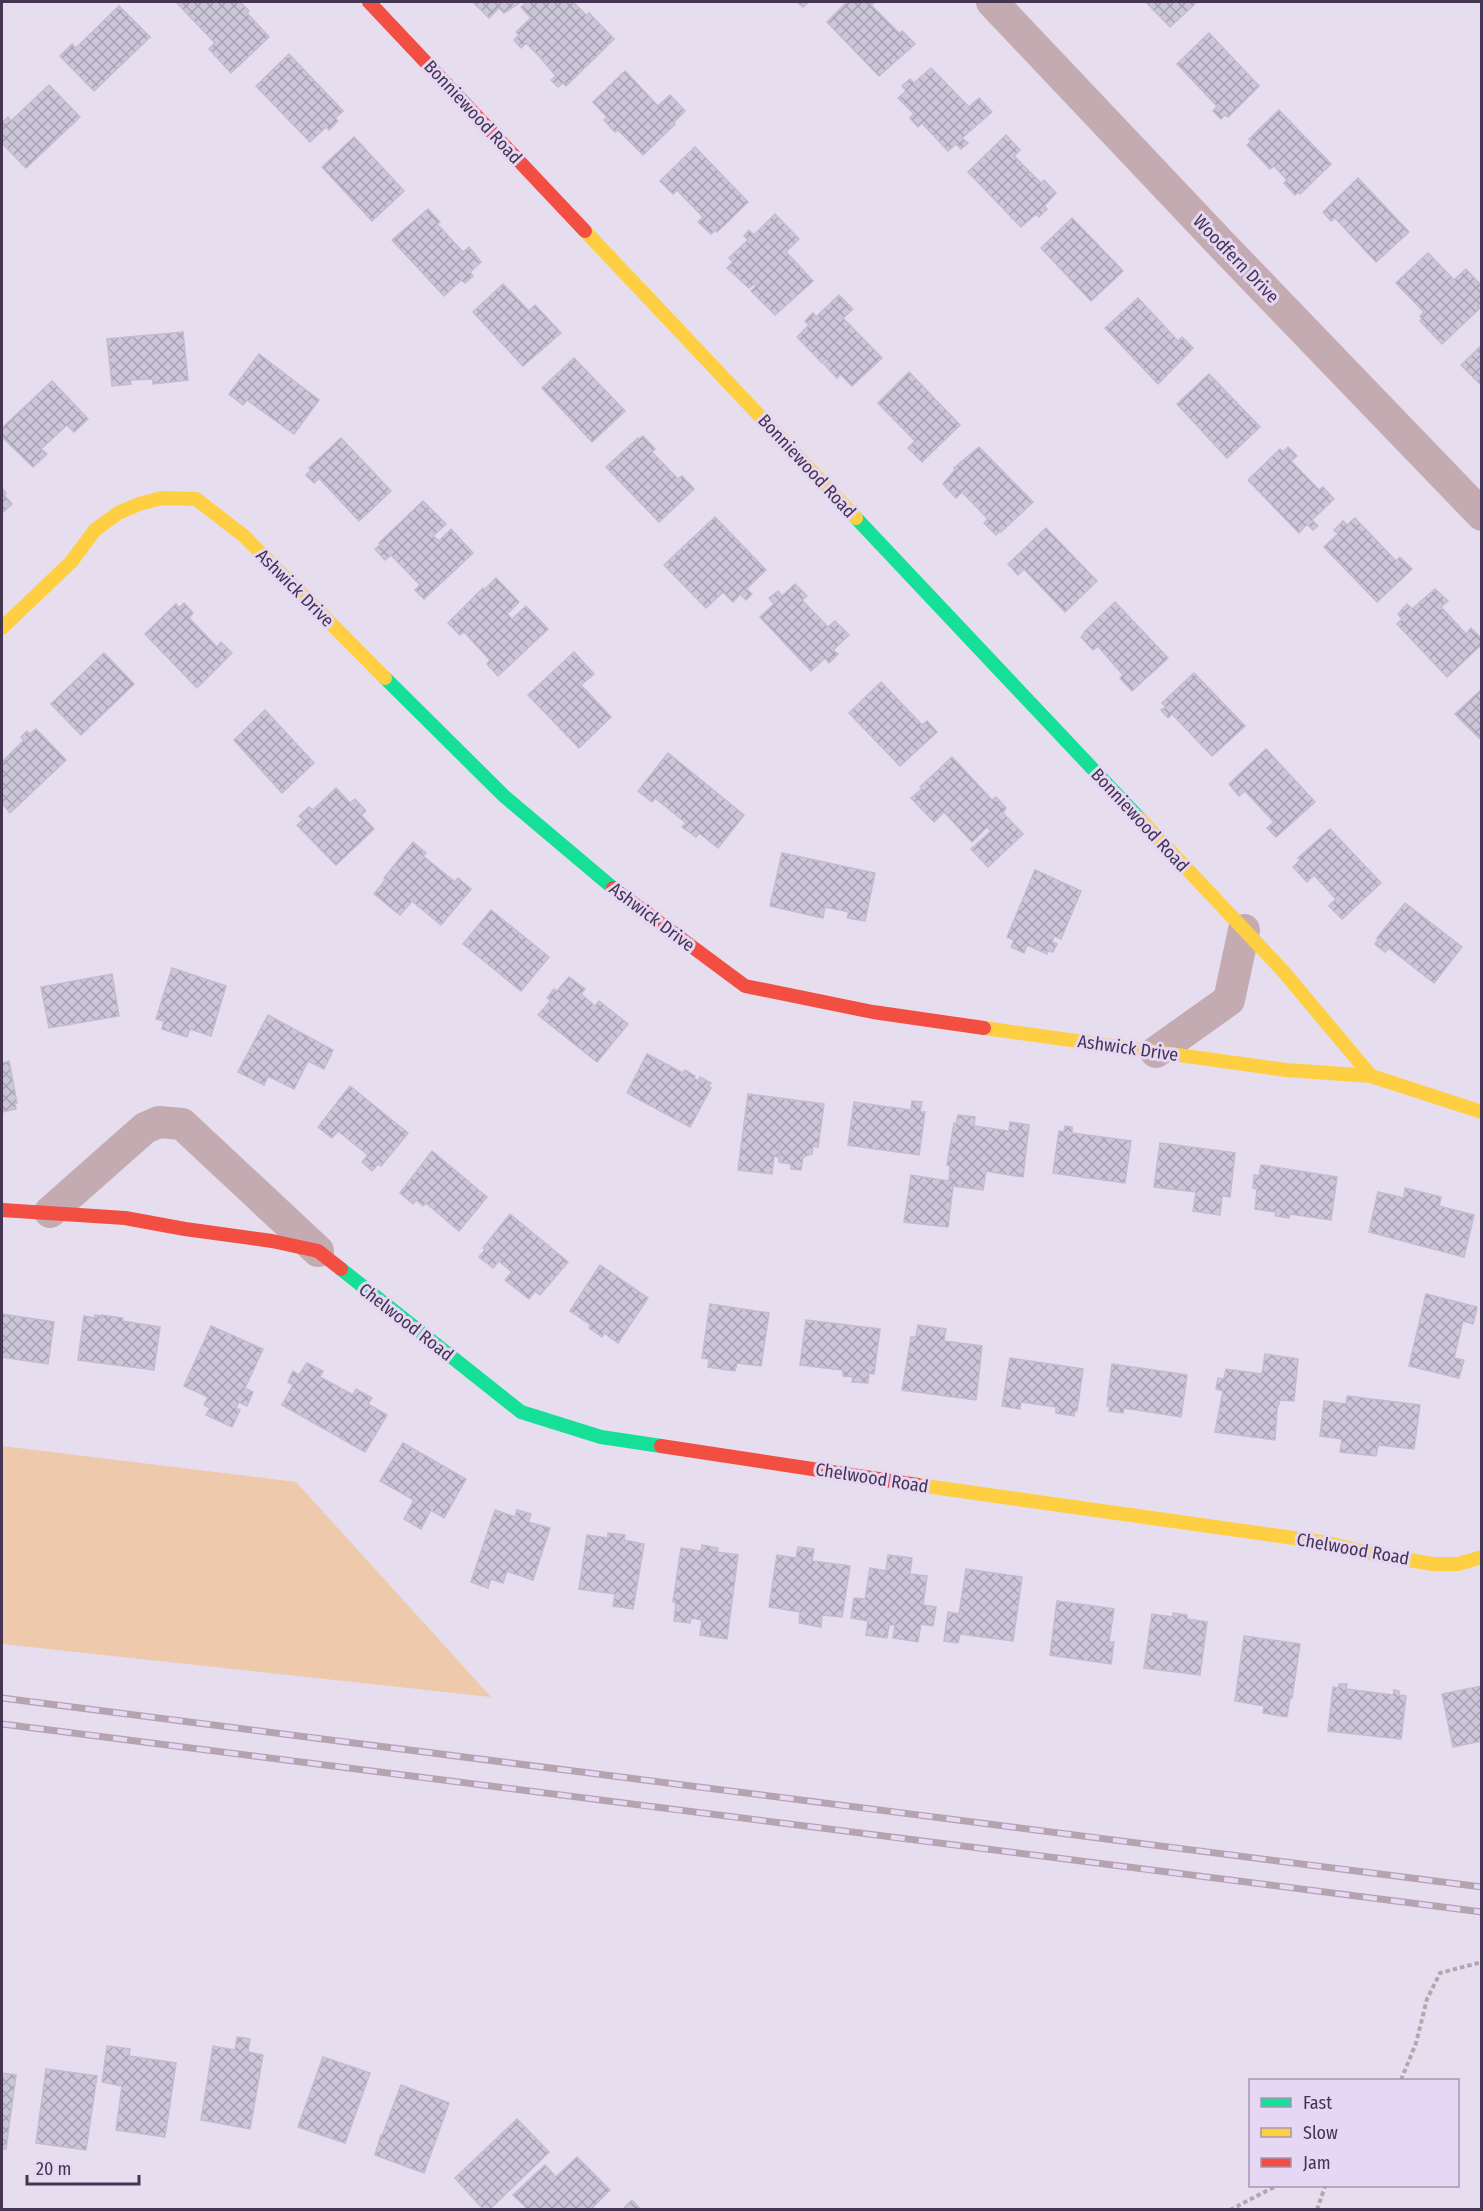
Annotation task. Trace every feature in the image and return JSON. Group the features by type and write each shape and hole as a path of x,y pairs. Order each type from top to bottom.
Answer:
{"street":[{"name":"Bonniewood Road","path":"369,2 1283,971 1371,1076"},
{"name":"Woodfern Drive","path":"992,2 1222,246 1482,515"},
{"name":"Ashwick Drive","path":"2,628 70,562 95,530 118,513 162,498 196,499 244,536 504,796 601,879 745,986 873,1012 1286,1070 1371,1076 1482,1112"},
{"path":"1156,1052 1229,1000 1244,930"},
{"name":"Chelwood Road","path":"50,1212 145,1128 159,1122 182,1125 318,1251 521,1412 558,1425 601,1437 976,1494 1329,1543 1372,1554 1432,1564 1458,1564 1482,1557"},
{"name":"Chelwood Road","path":"2,1210 125,1218 185,1229 272,1240 318,1251"}],"path":[{"path":"1401,2079 1416,2043 1427,2000 1440,1973 1482,1962"},
{"path":"1230,2210 1274,2187"},
{"path":"1317,2210 1325,2187"}],"shaded area":[{"path":"2,1446 296,1482 491,1697 2,1644"}],"building":[{"path":"176,2 240,2 269,37 231,73 209,49 215,43"},
{"path":"473,2 521,2 504,13 499,8 489,18"},
{"path":"527,2 573,2 586,15 589,13 614,39 566,86 563,83 558,87 551,80 556,76 540,57 526,43 521,48 514,40 519,35 516,32 531,18 521,7"},
{"path":"797,2 809,2 803,7"},
{"path":"847,2 875,2 871,5 900,34 902,31 915,44 879,76 827,22"},
{"path":"1146,2 1197,2 1170,27"},
{"path":"119,6 150,37 94,91 60,56 72,44 76,48"},
{"path":"1209,33 1259,86 1228,117 1225,115 1221,119 1213,111 1217,106 1177,64"},
{"path":"289,54 343,111 335,118 338,121 329,130 326,127 310,142 256,86"},
{"path":"931,68 969,107 979,98 992,112 962,138 968,143 961,149 956,144 948,151 922,123 918,127 910,118 914,114 898,98 906,91 902,86 910,79 914,83"},
{"path":"625,71 658,106 670,95 685,111 643,155 618,130 615,132 604,120 607,117 593,102"},
{"path":"49,85 80,117 26,168 2,143 2,123 8,117 11,121"},
{"path":"1279,110 1331,164 1300,194 1298,192 1295,195 1284,183 1287,180 1274,166 1270,169 1247,145 1251,141 1249,139"},
{"path":"1006,135 1020,150 1014,156 1041,183 1044,180 1056,193 1044,206 1047,209 1039,217 1036,214 1021,227 968,172"},
{"path":"354,137 404,191 372,221 322,167"},
{"path":"695,147 748,202 717,232 716,230 711,234 698,222 703,217 677,190 673,194 660,181"},
{"path":"1358,178 1409,232 1376,262 1335,218 1331,221 1323,212"},
{"path":"428,209 440,222 437,224 463,252 469,247 481,262 470,272 473,276 465,283 461,280 444,296 392,240"},
{"path":"775,214 799,239 786,252 813,281 775,315 751,291 756,286 754,284 749,288 727,268 733,262 729,258 748,240 744,236 749,230 754,235"},
{"path":"1072,218 1123,271 1091,301 1041,248"},
{"path":"1428,253 1454,280 1466,269 1482,286 1482,302 1478,306 1480,308 1442,344 1420,321 1422,319 1420,316 1424,312 1396,283"},
{"path":"503,284 529,311 535,305 561,333 523,366 473,312"},
{"path":"839,295 853,309 843,318 882,358 852,386 840,374 837,378 824,364 828,361 826,359 822,363 797,337 809,325 805,321 813,313 816,317"},
{"path":"1138,298 1178,341 1182,337 1193,348 1158,384 1105,328"},
{"path":"183,332 188,380 153,384 153,379 130,380 131,384 112,386 107,339"},
{"path":"1482,345 1482,386 1461,365"},
{"path":"259,354 319,400 294,434 247,400 243,405 229,394"},
{"path":"574,358 625,411 592,442 542,388"},
{"path":"909,372 960,425 922,462 908,448 915,441 878,403"},
{"path":"1209,374 1260,427 1227,458 1177,404"},
{"path":"52,381 88,419 74,432 67,425 41,449 47,454 33,467 2,437 2,428"},
{"path":"643,436 655,449 652,452 678,479 682,476 694,489 659,522 606,467"},
{"path":"341,438 391,491 359,521 319,478 314,483 306,475 311,470 309,468"},
{"path":"979,447 1033,502 996,535 984,523 988,519 962,492 956,498 943,484 955,470 954,468"},
{"path":"1288,447 1297,456 1291,461 1319,490 1323,487 1334,499 1312,520 1318,526 1313,530 1307,524 1299,533 1248,480 1280,449 1283,452"},
{"path":"2,488 6,493 4,495 12,504 2,513"},
{"path":"423,501 446,524 433,536 439,541 451,529 473,553 424,599 415,590 420,585 391,555 385,560 375,549"},
{"path":"715,517 766,570 746,589 752,594 746,600 740,594 733,602 723,592 706,608 664,565"},
{"path":"1355,518 1396,561 1400,557 1412,569 1377,602 1324,547 1338,534 1334,530 1343,521 1347,525"},
{"path":"1046,528 1097,581 1065,612 1024,569 1018,575 1008,564"},
{"path":"496,578 519,602 507,614 512,619 526,606 548,629 498,676 487,664 490,660 464,632 460,635 448,623"},
{"path":"795,584 807,596 802,600 828,627 835,621 849,635 833,650 838,654 829,663 825,658 811,671 760,617 774,604 769,598 778,591 782,596"},
{"path":"1435,589 1448,601 1441,607 1466,634 1471,628 1482,639 1482,644 1447,677 1397,624 1402,619 1398,614 1407,604 1412,609"},
{"path":"1115,602 1168,658 1132,691 1120,678 1123,675 1098,646 1093,650 1081,637"},
{"path":"184,603 193,613 189,618 217,647 221,642 232,653 197,688 145,634 176,604 179,608"},
{"path":"574,652 594,674 581,685 611,717 579,748 528,695"},
{"path":"104,653 134,684 81,735 51,704"},
{"path":"1194,673 1245,726 1212,756 1172,714 1168,718 1161,710 1166,707 1162,703"},
{"path":"881,682 922,725 927,721 937,732 900,766 849,713"},
{"path":"1482,689 1482,741 1455,714"},
{"path":"265,710 314,763 282,793 234,740"},
{"path":"36,729 66,760 10,813 2,803 2,762 24,740 21,737 27,731 30,734"},
{"path":"1266,749 1315,802 1276,837 1267,828 1274,822 1245,791 1239,796 1229,784"},
{"path":"668,753 744,815 718,848 699,833 696,837 682,827 686,823 655,798 652,802 638,791"},
{"path":"952,757 992,800 996,797 1006,808 1003,813 1023,834 988,867 971,849 991,831 987,827 972,842 944,812 934,822 911,798"},
{"path":"336,788 350,803 355,799 366,811 361,815 374,829 336,865 297,825 303,820 299,816 309,807 313,810"},
{"path":"1330,829 1381,883 1342,919 1329,906 1336,899 1314,875 1307,882 1293,867 1300,860 1298,858"},
{"path":"413,842 426,853 423,856 455,882 458,878 471,889 441,925 412,901 400,915 374,894"},
{"path":"782,853 875,873 865,921 847,918 849,912 825,907 823,918 770,906"},
{"path":"1035,870 1081,891 1061,939 1054,936 1052,942 1057,944 1053,952 1048,951 1047,954 1027,945 1024,953 1011,947 1014,940 1007,937"},
{"path":"1405,903 1462,947 1434,983 1389,948 1385,952 1375,944 1377,938"},
{"path":"491,910 549,957 521,991 463,944"},
{"path":"172,968 226,986 211,1036 190,1029 187,1037 162,1029 164,1021 156,1019"},
{"path":"112,974 119,1016 49,1028 41,987"},
{"path":"569,977 585,989 581,994 595,1006 599,1001 628,1024 597,1062 538,1015 551,1000 547,998 554,989 557,991"},
{"path":"268,1015 333,1050 324,1069 308,1061 294,1089 268,1076 264,1085 238,1072"},
{"path":"647,1054 683,1073 685,1070 695,1076 694,1078 698,1081 700,1077 711,1083 708,1087 711,1088 690,1127 627,1093"},
{"path":"9,1061 17,1103 15,1103 16,1109 2,1112 2,1063"},
{"path":"350,1086 408,1133 381,1166 378,1164 372,1171 362,1162 368,1155 338,1131 332,1138 318,1127"},
{"path":"748,1094 824,1104 818,1147 813,1146 812,1154 803,1157 801,1170 791,1169 791,1164 779,1162 780,1142 778,1157 774,1156 772,1174 738,1170"},
{"path":"912,1101 922,1102 920,1112 925,1112 919,1155 848,1145 854,1102 911,1110"},
{"path":"958,1115 975,1117 974,1126 1009,1131 1010,1122 1029,1125 1023,1177 986,1171 983,1190 953,1186 948,1227 904,1222 911,1175 949,1181 950,1166 947,1165 954,1123 956,1124"},
{"path":"1065,1126 1072,1127 1072,1133 1131,1141 1125,1183 1053,1173 1059,1131 1064,1132"},
{"path":"1160,1143 1235,1153 1230,1197 1222,1196 1220,1215 1193,1211 1196,1192 1154,1187"},
{"path":"432,1151 487,1197 459,1231 426,1203 423,1206 416,1200 413,1204 400,1193"},
{"path":"1261,1165 1337,1177 1331,1220 1290,1214 1289,1218 1275,1216 1276,1212 1255,1209 1257,1189 1253,1188 1254,1175 1259,1176"},
{"path":"1405,1188 1441,1197 1439,1206 1474,1215 1464,1257 1369,1232 1378,1192 1404,1198"},
{"path":"510,1214 568,1262 540,1295 535,1291 529,1299 505,1280 512,1272 499,1261 493,1268 479,1257 485,1250 483,1248"},
{"path":"600,1265 648,1298 618,1343 604,1333 602,1337 589,1328 591,1325 570,1311"},
{"path":"1426,1294 1477,1307 1473,1324 1463,1321 1454,1358 1464,1360 1459,1378 1409,1366"},
{"path":"710,1304 769,1313 761,1366 737,1363 735,1371 708,1367 709,1359 702,1358"},
{"path":"2,1314 54,1322 48,1364 2,1357"},
{"path":"95,1315 101,1316 102,1319 102,1315 123,1318 122,1321 160,1327 154,1370 78,1360 84,1316 95,1318"},
{"path":"806,1320 880,1329 874,1374 869,1373 868,1383 852,1382 853,1377 843,1376 843,1370 800,1365"},
{"path":"918,1325 946,1329 944,1341 982,1346 976,1400 902,1390 911,1337 916,1337"},
{"path":"211,1326 263,1349 245,1388 253,1392 247,1406 239,1402 236,1408 240,1410 232,1427 206,1415 210,1408 204,1405 208,1397 184,1386"},
{"path":"1265,1354 1298,1359 1294,1401 1280,1400 1277,1409 1275,1440 1215,1432 1223,1391 1216,1389 1218,1378 1224,1379 1226,1369 1262,1374"},
{"path":"1010,1358 1083,1369 1077,1411 1074,1416 1056,1413 1056,1407 1021,1402 1020,1409 1002,1406"},
{"path":"307,1363 323,1371 320,1377 353,1395 356,1389 372,1398 368,1404 387,1415 365,1452 282,1405 293,1385 288,1382 293,1371 299,1375"},
{"path":"1112,1364 1187,1375 1181,1417 1124,1408 1123,1413 1109,1411 1110,1406 1107,1406"},
{"path":"1347,1396 1420,1405 1414,1449 1378,1445 1376,1456 1340,1452 1342,1439 1320,1436 1324,1401 1346,1404"},
{"path":"403,1443 466,1479 444,1518 431,1510 421,1529 404,1519 414,1500 380,1481"},
{"path":"495,1510 515,1517 517,1510 531,1514 528,1522 550,1528 533,1580 507,1571 503,1583 491,1579 488,1588 471,1582"},
{"path":"608,1533 625,1535 624,1540 644,1544 633,1609 613,1606 615,1594 579,1589 587,1535 608,1538"},
{"path":"702,1545 718,1548 717,1552 738,1555 727,1639 700,1635 702,1620 691,1618 690,1623 674,1621 676,1602 673,1602 681,1548 701,1551"},
{"path":"798,1547 814,1549 812,1561 850,1566 842,1617 822,1615 821,1627 799,1623 800,1612 769,1607 777,1555 796,1558"},
{"path":"888,1555 912,1558 910,1574 927,1576 923,1605 936,1607 933,1626 921,1624 918,1642 893,1638 895,1625 889,1625 887,1638 866,1635 868,1621 851,1618 854,1598 865,1599 870,1568 886,1571"},
{"path":"966,1569 1022,1577 1013,1641 960,1634 958,1643 944,1641 948,1612 959,1614"},
{"path":"1057,1601 1114,1609 1109,1642 1114,1642 1111,1664 1050,1655"},
{"path":"1173,1613 1187,1615 1187,1619 1207,1622 1200,1675 1144,1668 1152,1614 1173,1617"},
{"path":"1244,1636 1300,1644 1287,1717 1263,1713 1264,1706 1235,1701"},
{"path":"1339,1684 1347,1684 1346,1689 1393,1695 1394,1690 1399,1691 1399,1695 1406,1696 1401,1739 1328,1731 1333,1687 1339,1688"},
{"path":"1482,1686 1482,1741 1453,1747 1442,1694"},
{"path":"237,2037 250,2039 248,2052 263,2055 250,2129 201,2120 213,2046 235,2050"},
{"path":"107,2046 130,2049 129,2056 176,2063 165,2137 116,2130 122,2086 102,2082"},
{"path":"323,2057 370,2073 345,2143 298,2127"},
{"path":"46,2069 97,2076 86,2150 36,2143"},
{"path":"2,2073 16,2075 6,2149 2,2149"},
{"path":"401,2085 449,2103 424,2173 375,2155"},
{"path":"517,2119 549,2152 489,2210 484,2210 455,2178"},
{"path":"577,2157 610,2190 590,2210 523,2210 526,2207 513,2195 545,2165 556,2177"},
{"path":"632,2200 641,2210 622,2210"}],"railway":[{"path":"2,1698 1482,1887"},
{"path":"2,1724 1482,1912"}],"traffic: fast":[{"path":"856,518 1140,819"},
{"path":"385,678 504,796 613,888"},
{"path":"341,1269 521,1412 601,1437 661,1446"}],"traffic: slow":[{"path":"585,231 856,518"},
{"path":"2,628 71,562 95,530 118,513 162,498 196,499 244,536 385,678"},
{"path":"1140,819 1283,971 1371,1076"},
{"path":"984,1028 1286,1070 1371,1076 1482,1112"},
{"path":"918,1485 1329,1543 1372,1554 1433,1564 1458,1564 1482,1557"}],"traffic: jam":[{"path":"369,2 585,231"},
{"path":"613,888 745,986 873,1012 984,1028"},
{"path":"2,1210 125,1218 272,1241 318,1251 341,1269"},
{"path":"661,1446 918,1485"}]}
